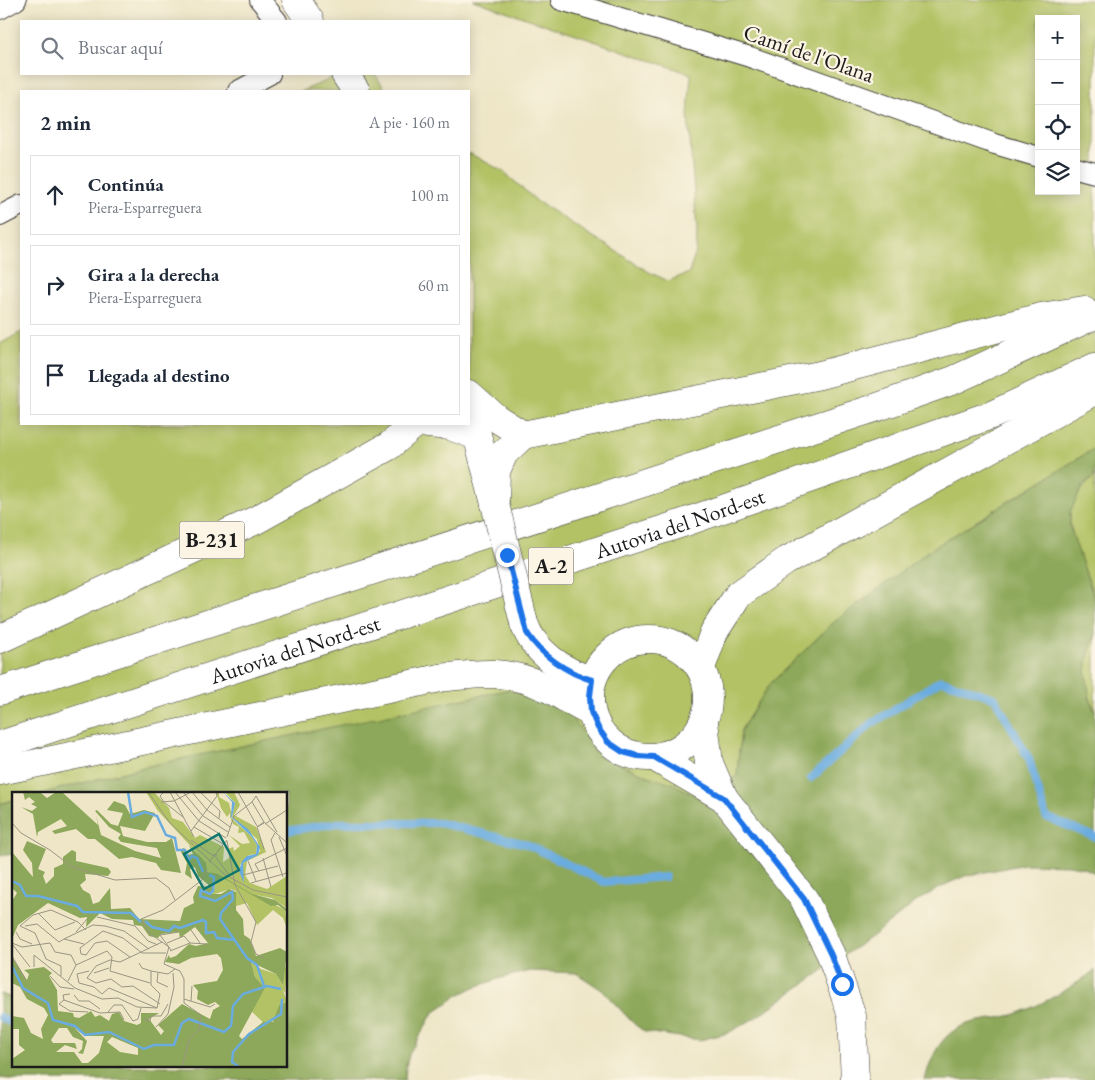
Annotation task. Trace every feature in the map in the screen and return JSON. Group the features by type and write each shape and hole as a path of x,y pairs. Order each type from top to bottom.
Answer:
{"main road":[{"path":"296,0 309,20"},
{"path":"347,75 355,90"},
{"path":"495,504 496,470 504,453 523,435 820,375 1041,317 1095,309"},
{"name":"A-2","path":"0,691 875,408 954,380 1095,315"},
{"name":"Autovia del Nord-est","path":"0,745 682,523 994,414 1095,366"},
{"path":"701,668 714,632 738,595 786,561 1095,391"},
{"path":"470,395 496,418 523,435"},
{"path":"470,408 527,633 533,642 550,658 581,677 592,680"},
{"name":"B-231","path":"0,639 256,520 389,446 414,425"},
{"path":"439,425 450,426 477,436"},
{"path":"653,639 672,643 689,653 701,668 708,688 708,708 704,722 690,742 675,752 654,757 638,756 623,752 608,742 598,728 591,712 592,680 602,663 616,649 633,641 653,639"},
{"path":"0,771 440,678 469,674 498,673 523,678 548,688 572,704 591,712"},
{"path":"704,722 709,763 724,798 804,899 831,955 852,1016 855,1080"},
{"path":"654,757 724,798"}],"street":[{"path":"0,9 16,0"},
{"path":"260,0 276,20"},
{"name":"Camí de l'Olana","path":"561,0 750,57 994,144 1035,156"},
{"path":"240,90 267,75"},
{"path":"1080,169 1095,173"},
{"path":"0,216 20,205"}],"green space":[{"path":"473,0 1095,0 1095,448 930,550 834,622 770,684 741,730 737,776 701,799 672,783 653,778 606,758 588,739 148,766 48,792 12,792 12,801 0,804 0,344 20,333 20,425 470,425 470,154 504,172 538,202 649,272 668,281 689,273 696,251 697,230 688,115 691,74"},
{"path":"335,75 376,75 385,90 304,90"},
{"path":"1095,448 1095,476 1083,486 1070,512 1070,527 1095,600 1095,636 1088,656 1086,672 1090,700 1095,712 1095,873 1084,868 1069,865 1025,864 965,876 920,899 872,936 755,1018 728,1033 700,1040 645,1032 634,1024 602,990 576,973 530,971 472,988 433,1013 410,1052 405,1080 20,1080 0,1078 0,994 12,997 12,1068 288,1068 288,792 48,792 148,766 506,690 535,694 571,717 606,758 653,778 672,783 701,799 737,776 741,730 770,684 834,622 930,550"},
{"path":"1095,476 1095,600 1075,544 1070,514 1076,498"},
{"path":"1095,636 1095,712 1088,691 1086,662"},
{"path":"12,801 12,854 0,856 0,804"},
{"path":"1095,970 1095,1080 925,1080 936,1051 947,1036 955,1030 974,1022 1008,1016 1029,1009 1058,994"}],"waterway":[{"path":"811,778 871,724 941,680 995,698 1029,759 1046,817 1095,837"},
{"path":"288,831 338,823 440,823 526,844 604,882 665,877"},
{"path":"0,1017 12,1023"}],"route":[{"path":"507,555 527,633 533,642 550,658 571,672 592,680 591,712 598,728 608,742 623,752 638,756 654,757 724,798 804,899 831,955 842,984"}]}
